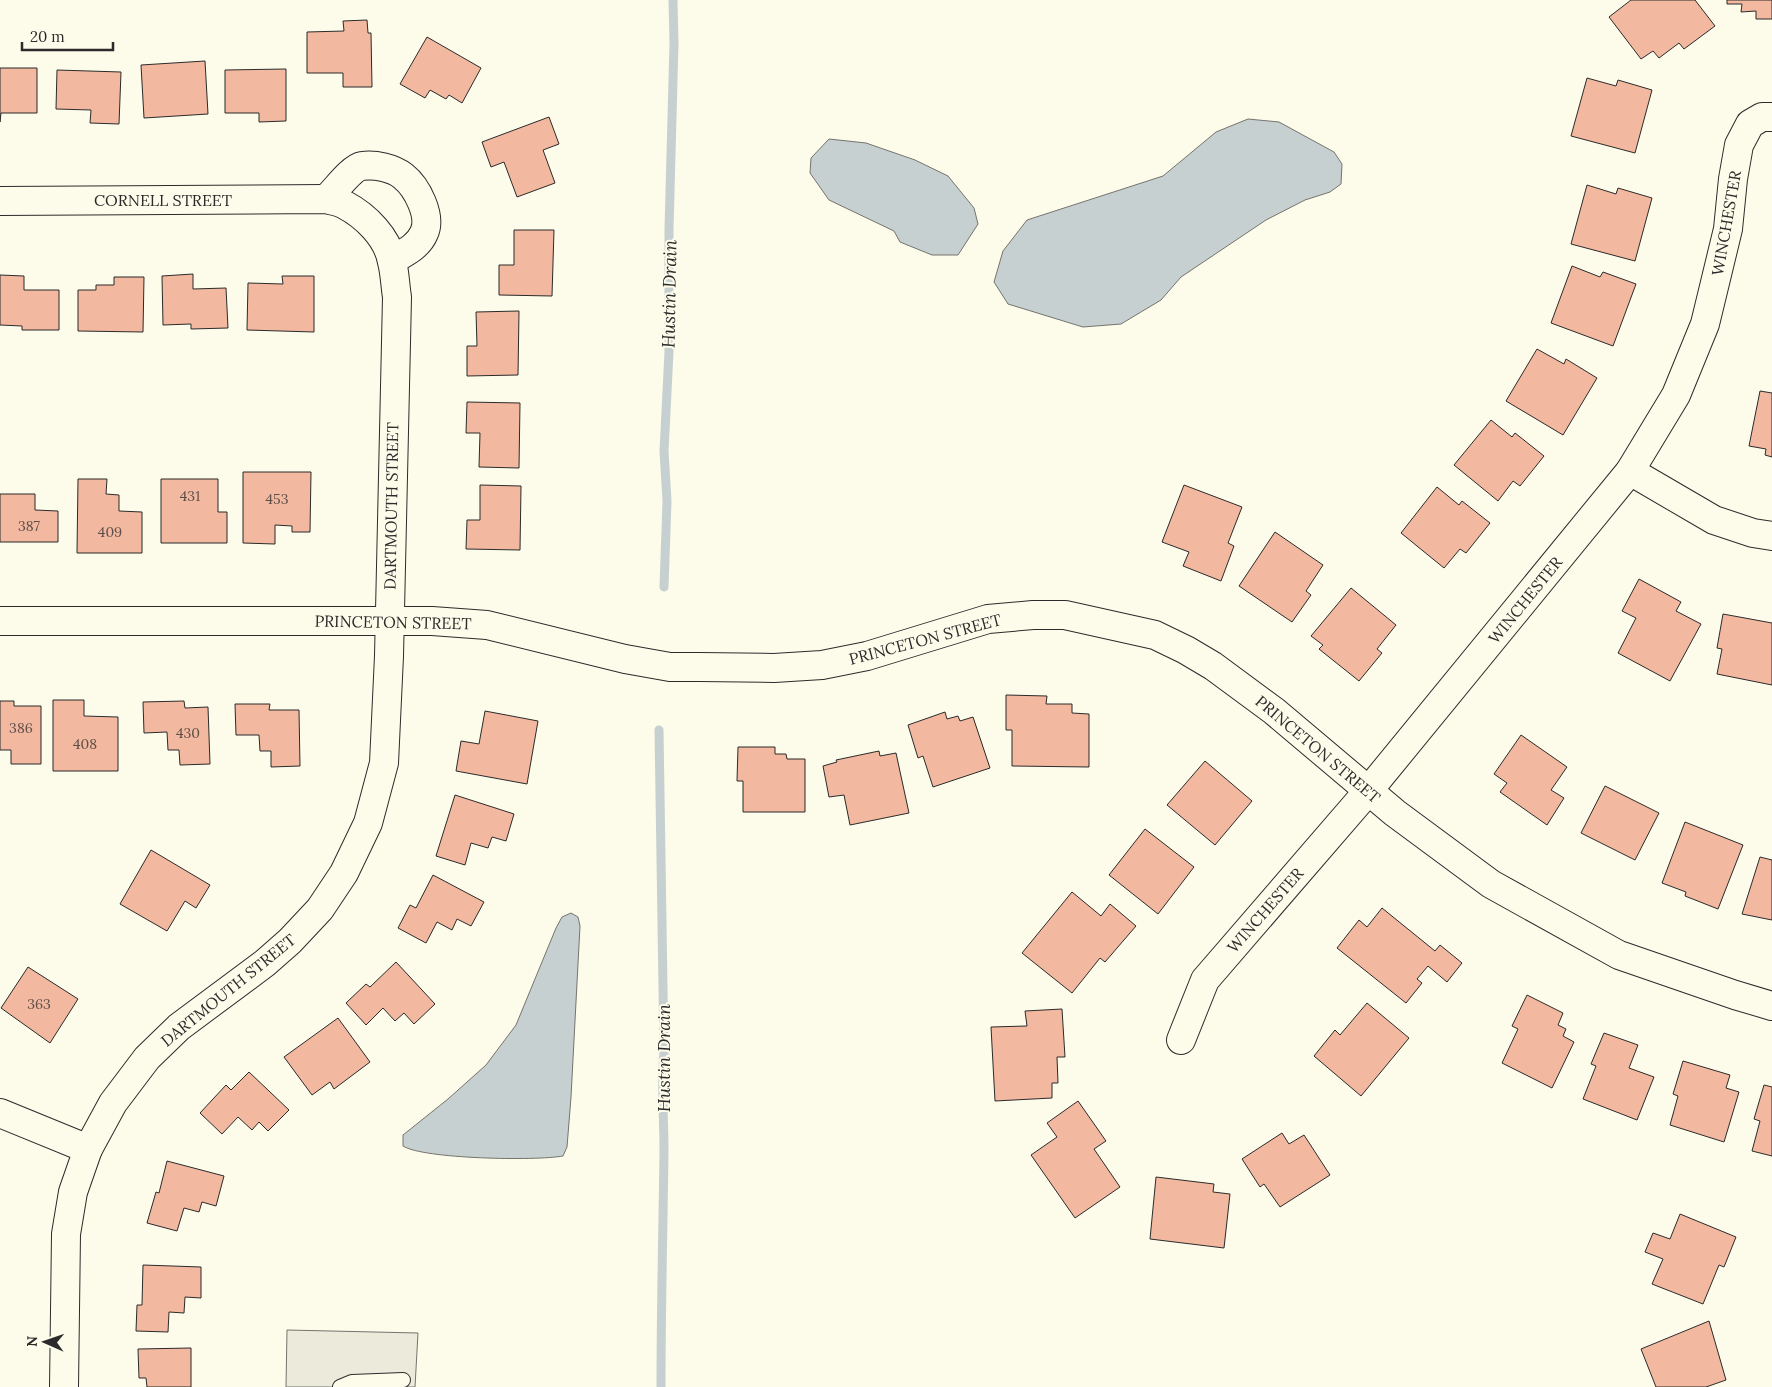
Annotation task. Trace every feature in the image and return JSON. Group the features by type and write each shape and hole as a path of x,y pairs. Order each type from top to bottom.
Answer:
{"street":[{"name":"WINCHESTER","path":"1181,1040 1205,980 1368,790 1630,471 1676,395 1705,324 1728,229 1733,179 1742,137 1750,124 1762,117 1772,116"},
{"path":"326,199 350,174 361,166 383,166 402,175 416,190 427,221 424,234 416,246 392,260"},
{"name":"CORNELL STREET","path":"0,201 326,199 345,205 374,228"},
{"name":"DARTMOUTH STREET","path":"64,1387 66,1234 73,1192 88,1149 113,1103 147,1058 179,1027 265,963 290,941 320,909 344,873 368,823 384,763 389,656 388,620 397,297 392,260 384,240 374,228"},
{"path":"1630,471 1714,520 1753,533 1772,536"},
{"name":"PRINCETON STREET","path":"0,621 432,621 487,625 570,646 670,667 774,668 822,665 867,656 988,619 1033,615 1088,619 1154,634 1199,658 1274,711 1395,813 1491,884 1619,955 1734,995 1772,1006"},
{"path":"0,1112 88,1149"}],"lane":[{"path":"340,1387 352,1382 403,1380"}],"shaded area":[{"path":"1248,119 1279,122 1334,152 1342,164 1341,184 1330,192 1305,200 1266,220 1181,277 1161,300 1121,324 1083,327 1008,304 994,282 1003,251 1027,220 1163,176 1216,132"},
{"path":"829,139 866,143 915,160 948,176 974,208 978,224 958,255 932,255 900,242 894,231 829,200 810,173 811,158"},
{"path":"571,913 578,917 580,926 571,1097 567,1147 563,1156 549,1158 480,1158 433,1154 403,1146 403,1135 486,1065 516,1025 556,928 562,917"},
{"path":"287,1330 418,1333 415,1387 286,1387"}],"building":[{"path":"1631,0 1695,0 1715,26 1684,49 1679,43 1659,58 1653,51 1641,59 1609,17"},
{"path":"1727,0 1772,0 1772,19 1756,19 1756,11 1741,12 1742,4 1727,4"},
{"path":"367,20 368,33 371,33 372,87 343,87 343,73 307,73 307,32 344,31 343,21"},
{"path":"427,37 481,68 462,103 449,95 446,99 430,90 425,98 400,84"},
{"path":"205,61 208,114 144,118 141,65"},
{"path":"0,68 37,68 37,113 1,113 0,122"},
{"path":"286,69 286,121 259,122 259,113 225,113 225,70"},
{"path":"57,70 121,72 119,124 90,123 91,110 56,109"},
{"path":"1587,78 1616,86 1618,80 1652,90 1635,153 1571,136"},
{"path":"549,117 559,144 543,150 555,183 517,197 504,162 491,167 482,142"},
{"path":"1587,185 1616,194 1618,188 1652,198 1635,261 1571,244"},
{"path":"514,230 554,230 552,296 499,295 499,265 514,265"},
{"path":"1572,266 1600,277 1603,272 1636,284 1613,346 1551,323"},
{"path":"193,274 193,289 226,288 228,328 191,329 191,324 163,325 162,276"},
{"path":"0,275 24,276 24,290 59,290 59,330 22,330 22,326 0,325"},
{"path":"282,276 314,276 314,332 247,330 248,283 283,284"},
{"path":"114,277 144,277 143,332 78,331 78,290 96,290 96,285 114,285"},
{"path":"519,311 518,375 467,376 467,346 477,346 476,312"},
{"path":"1537,349 1564,364 1566,359 1597,378 1563,435 1506,401"},
{"path":"1760,391 1772,393 1772,457 1765,455 1766,449 1749,446"},
{"path":"467,402 520,403 519,468 479,467 480,433 466,433"},
{"path":"1491,420 1512,437 1515,433 1544,456 1520,486 1513,481 1498,501 1454,465"},
{"path":"243,472 311,472 310,532 292,532 292,526 275,525 275,544 243,543"},
{"path":"78,479 107,479 106,494 119,495 119,511 142,512 142,553 77,553"},
{"path":"161,479 218,479 218,512 227,512 227,543 161,543"},
{"path":"480,485 521,486 520,550 466,549 467,520 480,520"},
{"path":"1184,485 1242,507 1228,543 1234,546 1221,581 1183,566 1189,552 1162,542"},
{"path":"1437,487 1459,505 1462,501 1490,523 1466,553 1460,549 1444,568 1401,533"},
{"path":"0,494 35,494 35,510 58,511 58,542 0,542"},
{"path":"1275,532 1323,565 1306,591 1311,595 1292,622 1239,586"},
{"path":"1639,579 1681,602 1676,611 1701,624 1670,681 1618,653 1636,618 1622,611"},
{"path":"1351,588 1396,625 1377,649 1382,653 1359,681 1319,649 1323,645 1311,636"},
{"path":"1723,614 1772,623 1772,685 1717,674 1722,649 1717,648"},
{"path":"1006,695 1047,696 1046,704 1072,704 1072,713 1089,714 1089,767 1012,766 1012,730 1006,730"},
{"path":"53,700 84,700 84,716 118,717 118,771 53,771"},
{"path":"0,701 14,701 14,706 41,706 41,764 11,764 11,750 0,750"},
{"path":"184,701 185,708 208,707 210,764 180,765 179,750 168,750 167,732 144,733 143,702"},
{"path":"235,704 270,704 269,710 299,710 300,766 271,767 271,751 260,751 259,735 236,735"},
{"path":"485,711 538,721 527,784 456,771 461,741 479,744"},
{"path":"945,712 947,719 958,716 960,721 973,717 990,768 933,787 923,756 918,758 908,725"},
{"path":"1521,735 1567,767 1551,790 1564,798 1547,825 1500,792 1507,783 1494,774"},
{"path":"738,747 775,747 775,754 786,754 787,759 805,759 805,812 743,812 743,781 737,781"},
{"path":"879,751 880,756 896,753 909,813 850,825 844,795 829,797 823,766 837,762 836,760"},
{"path":"1205,761 1252,801 1215,845 1167,805"},
{"path":"1605,786 1659,813 1635,860 1581,833"},
{"path":"455,795 514,814 506,841 492,837 488,848 471,843 465,865 436,856"},
{"path":"1685,822 1743,845 1718,909 1685,896 1686,892 1662,883"},
{"path":"1145,829 1194,867 1158,914 1109,875"},
{"path":"151,850 210,885 196,908 185,901 167,931 120,904"},
{"path":"1760,857 1772,860 1772,920 1742,914"},
{"path":"433,875 484,902 471,926 457,919 452,930 437,922 426,943 398,928 410,905 416,908"},
{"path":"1072,892 1101,916 1110,904 1136,926 1105,962 1100,958 1072,993 1022,953"},
{"path":"1382,908 1435,951 1440,945 1462,963 1447,982 1428,966 1417,979 1422,983 1406,1003 1337,948 1359,920 1367,927"},
{"path":"396,962 435,1004 414,1024 404,1013 395,1021 383,1008 366,1025 346,1003 366,984 370,987"},
{"path":"28,967 78,999 50,1043 1,1008"},
{"path":"1527,995 1563,1013 1558,1025 1566,1029 1563,1036 1574,1042 1552,1088 1502,1063 1518,1029 1512,1026"},
{"path":"1367,1003 1409,1038 1361,1096 1314,1056 1335,1030 1340,1035"},
{"path":"1062,1009 1065,1057 1057,1057 1058,1083 1052,1083 1052,1098 995,1101 991,1027 1027,1026 1025,1011"},
{"path":"338,1018 370,1062 334,1089 330,1082 312,1095 284,1057"},
{"path":"1604,1033 1638,1045 1629,1068 1654,1077 1637,1120 1583,1099 1596,1066 1591,1064"},
{"path":"1683,1061 1730,1075 1726,1088 1739,1092 1724,1142 1670,1125 1678,1096 1673,1094"},
{"path":"249,1072 289,1110 268,1131 259,1122 252,1130 238,1117 222,1134 200,1113 226,1085 231,1090"},
{"path":"1764,1085 1772,1087 1772,1156 1752,1151 1760,1121 1754,1119"},
{"path":"1078,1101 1106,1141 1094,1149 1120,1187 1075,1218 1031,1155 1057,1137 1047,1123"},
{"path":"1282,1133 1289,1144 1304,1135 1330,1175 1280,1207 1264,1184 1260,1187 1242,1159"},
{"path":"167,1161 224,1176 216,1206 202,1202 199,1212 184,1208 177,1231 147,1223 156,1192 159,1193"},
{"path":"1156,1177 1214,1184 1213,1192 1230,1194 1224,1248 1150,1239"},
{"path":"1680,1214 1736,1237 1724,1267 1719,1265 1703,1304 1652,1284 1663,1259 1645,1252 1653,1233 1670,1239"},
{"path":"143,1265 201,1267 201,1298 185,1297 184,1313 169,1312 168,1332 136,1331 137,1305 142,1305"},
{"path":"1709,1321 1726,1380 1706,1387 1656,1387 1641,1349"},
{"path":"191,1348 191,1387 147,1387 146,1378 139,1378 138,1349"}],"waterway":[{"name":"Hustin Drain","path":"664,587 667,501 664,451 669,352 673,0"},
{"name":"Hustin Drain","path":"659,730 664,1052 661,1387"}]}
